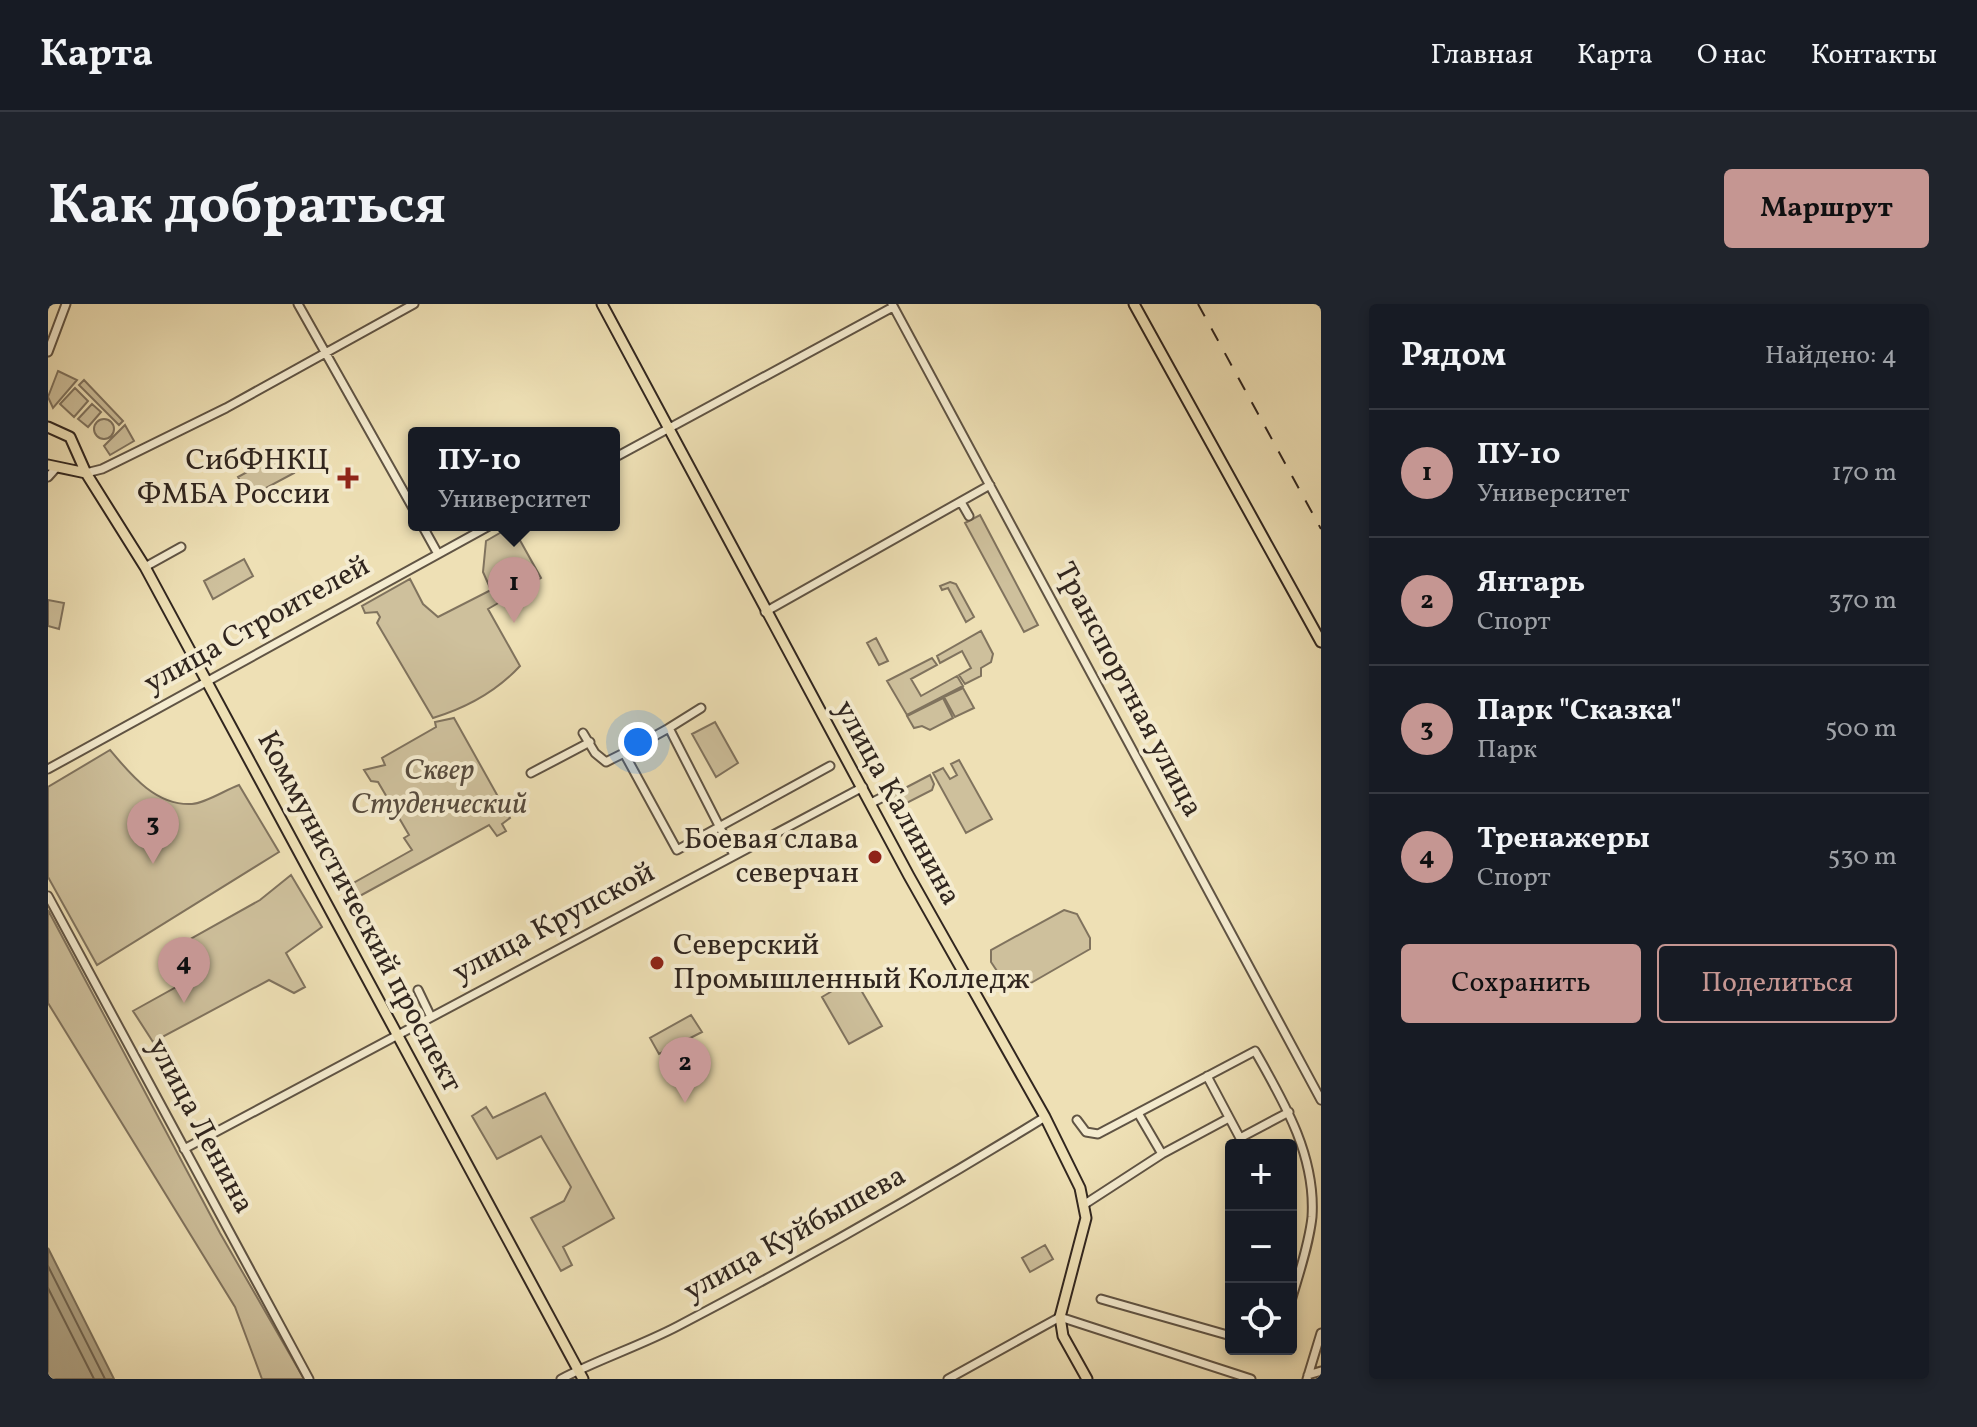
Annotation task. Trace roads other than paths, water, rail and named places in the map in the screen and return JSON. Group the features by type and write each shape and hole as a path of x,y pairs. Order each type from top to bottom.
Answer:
{"main road":[{"name":"улица Калинина","path":"602,304 765,612 1045,1117 1085,1204"},
{"path":"1134,304 1321,642"},
{"path":"48,427 53,432 68,435 75,447 69,462 52,466"},
{"name":"Коммунистический проспект","path":"75,447 86,473 145,567 581,1374"},
{"path":"52,466 86,473"},
{"path":"1085,1204 1086,1218 1060,1317 1063,1336 1087,1379"}],"street":[{"path":"48,352 66,304"},
{"path":"298,304 408,499"},
{"path":"86,473 226,408 414,304"},
{"path":"620,455 892,306"},
{"name":"Транспортная улица","path":"892,306 1321,1100"},
{"path":"48,477 52,466"},
{"path":"765,612 990,485"},
{"path":"961,502 969,516"},
{"path":"425,531 438,554"},
{"name":"улица Строителей","path":"48,769 480,531"},
{"path":"145,567 181,547"},
{"path":"583,733 606,762 701,708"},
{"path":"669,728 734,855"},
{"path":"531,773 590,742"},
{"path":"624,753 677,850 830,766"},
{"name":"улица Крупской","path":"184,1149 430,1015 863,787"},
{"path":"871,803 885,796"},
{"name":"улица Ленина","path":"48,896 309,1379"},
{"path":"418,990 430,1015"},
{"path":"1077,1120 1086,1132 1098,1134 1255,1051 1301,1140 1311,1189 1312,1215 1295,1283"},
{"path":"1207,1076 1240,1138 1289,1112"},
{"path":"1138,1113 1162,1154"},
{"name":"улица Куйбышева","path":"561,1379 581,1374 674,1328 960,1170 1045,1117"},
{"path":"1085,1204 1162,1154 1229,1118"},
{"path":"1101,1299 1225,1334"},
{"path":"948,1379 1060,1317 1251,1379"},
{"path":"1308,1377 1321,1333"},
{"path":"1308,1377 1321,1371"}],"water":[{"path":"48,1248 114,1379 48,1379"}],"railway":[{"path":"1198,304 1321,529"}],"place":[{"name":"СибФНКЦ ФМБА России","path":"348,478"},
{"name":"ПУ-10","path":"514,623"},
{"name":"Боевая слава северчан","path":"875,857"},
{"name":"Парк \"Сказка\"","path":"153,864"},
{"name":"Северский Промышленный Колледж","path":"657,963"},
{"name":"Тренажеры","path":"184,1003"},
{"name":"Янтарь","path":"685,1103"}],"park label":[{"name":"Сквер Студенческий","path":"439,788"}]}
